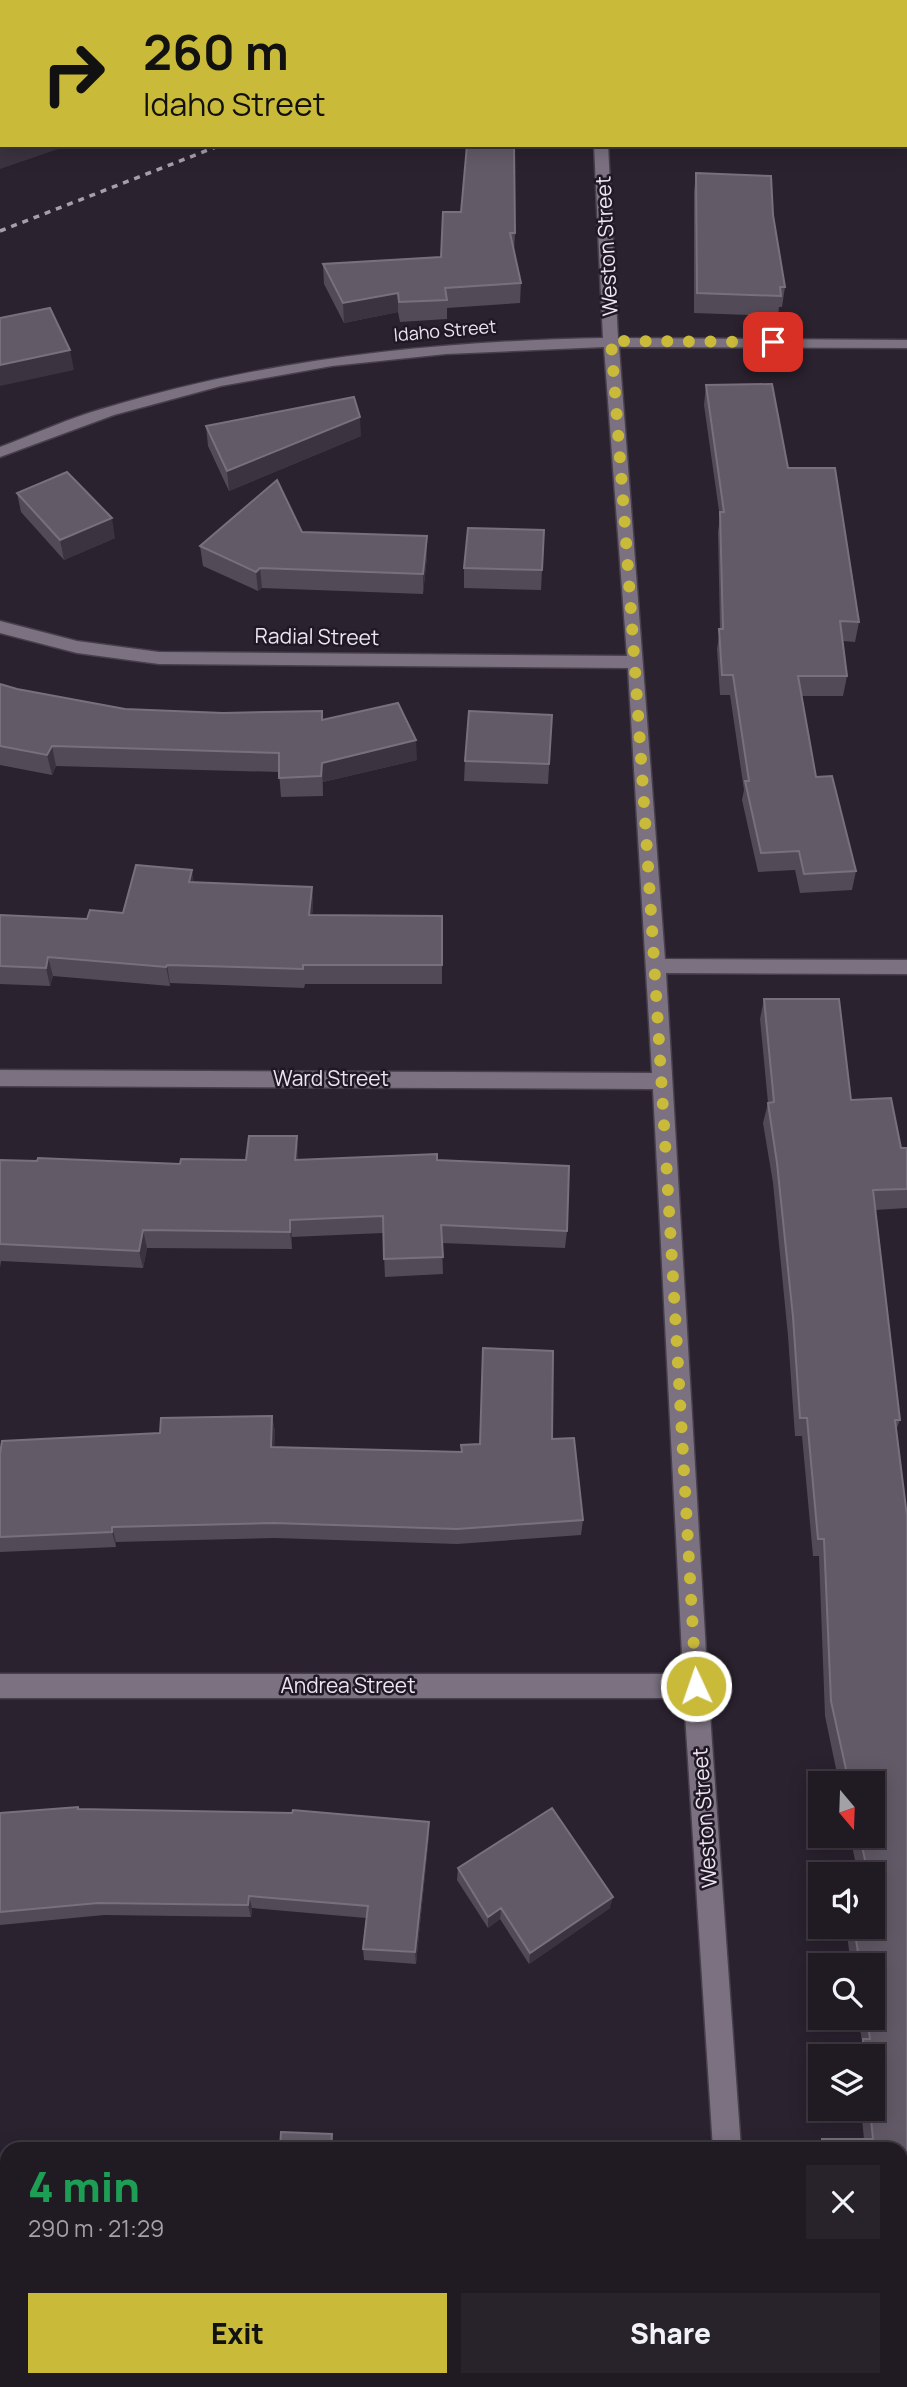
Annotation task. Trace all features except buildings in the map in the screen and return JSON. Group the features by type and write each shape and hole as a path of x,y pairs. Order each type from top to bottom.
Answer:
{"street":[{"name":"Weston Street","path":"601,147 611,341 656,966 696,1686 727,2142"},
{"name":"Idaho Street","path":"0,452 135,403 225,380 425,350 611,341 907,344"},
{"name":"Radial Street","path":"0,627 76,647 159,658 636,662"},
{"path":"656,966 907,967"},
{"name":"Ward Street","path":"0,1078 662,1081"},
{"name":"Andrea Street","path":"0,1686 696,1686"}],"railway":[{"path":"0,231 216,147"}],"route":[{"path":"696,1686 656,966 611,341 773,342"}]}
